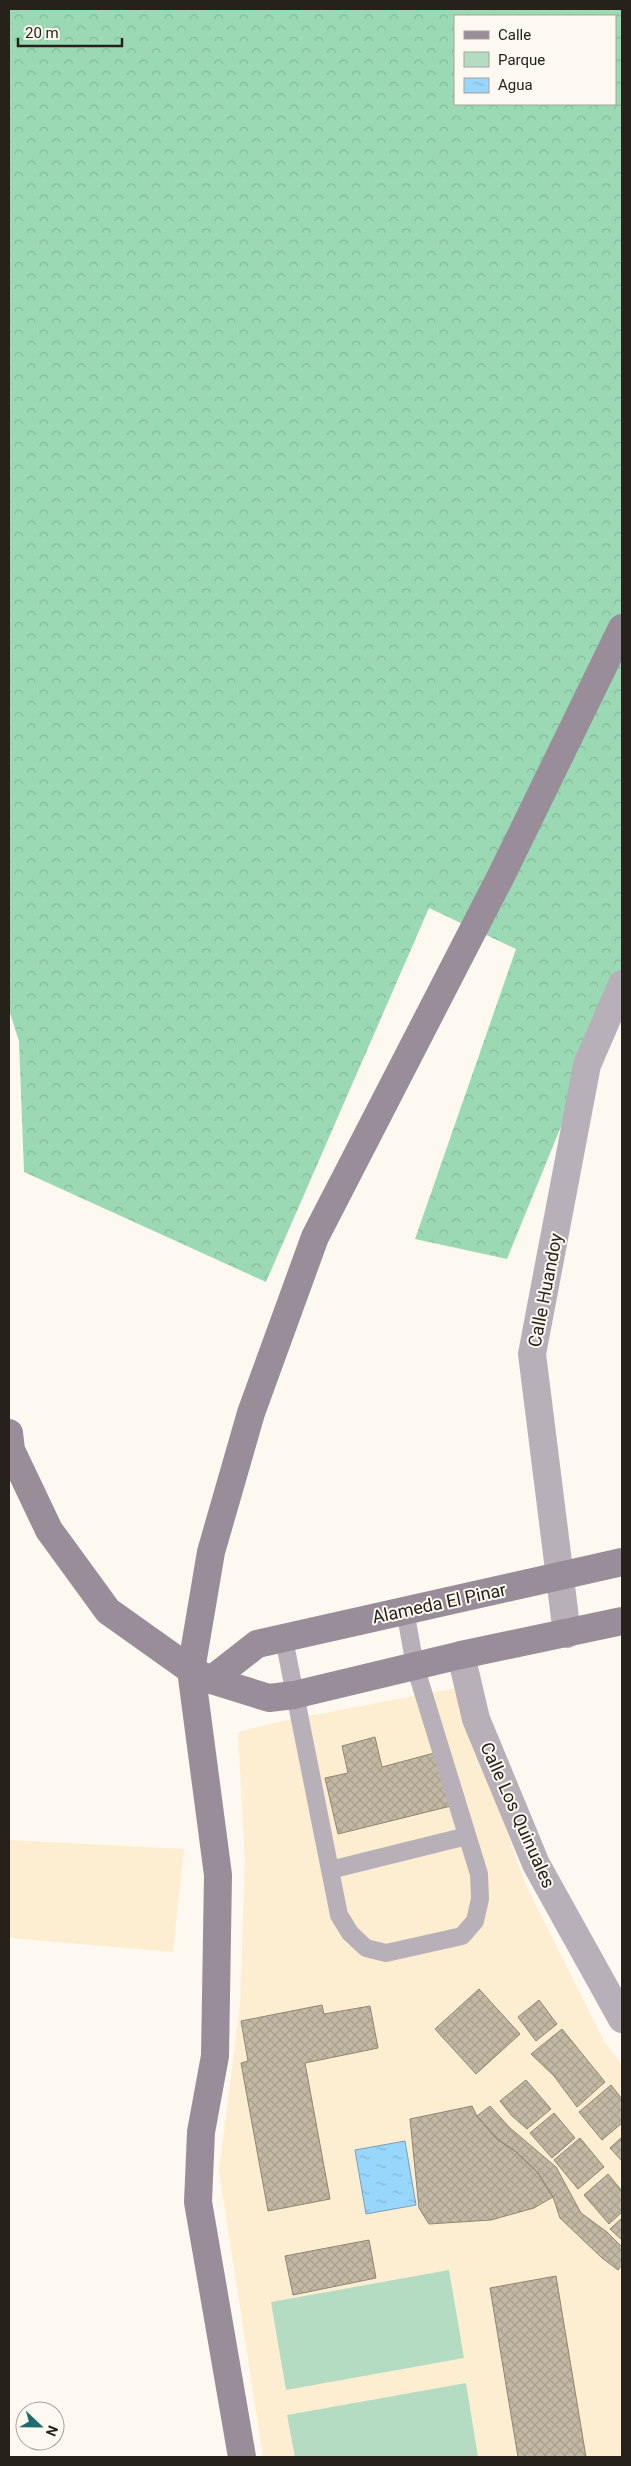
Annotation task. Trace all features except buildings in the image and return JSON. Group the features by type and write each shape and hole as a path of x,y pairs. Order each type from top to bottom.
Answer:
{"main road":[{"path":"242,2457 198,2202 201,2132 215,2056 218,1875 201,1675 211,1552 251,1413 315,1237 501,876 622,628"},
{"path":"9,1445 49,1530 108,1611 201,1675 282,1696 622,1621"},
{"name":"Alameda El Pinar","path":"201,1675 256,1644 404,1610 559,1578 622,1562"}],"street":[{"name":"Calle Huandoy","path":"567,1634 532,1354 588,1065 622,984"},
{"name":"Calle Los Quinuales","path":"461,1655 476,1718 536,1864 622,2019"}],"lane":[{"path":"284,1638 282,1696 330,1870 339,1915 350,1934 366,1948 386,1952 462,1936 474,1921 480,1899 479,1874 415,1666 404,1610"},
{"path":"330,1870 467,1836"}],"shaded area":[{"path":"456,1688 525,1883 604,2041 622,2065 622,2457 263,2457 219,2171 240,2005 245,1861 238,1732 287,1720"},
{"path":"9,1840 184,1849 173,1952 9,1938"}],"green space":[{"path":"9,9 622,9 622,977 507,1259 415,1239 516,949 429,908 266,1282 24,1172 19,1041 9,1010"},
{"path":"449,2270 464,2358 286,2390 271,2302"},
{"path":"466,2383 478,2457 295,2457 287,2415"}],"water":[{"path":"405,2141 416,2205 366,2214 355,2150"}]}
